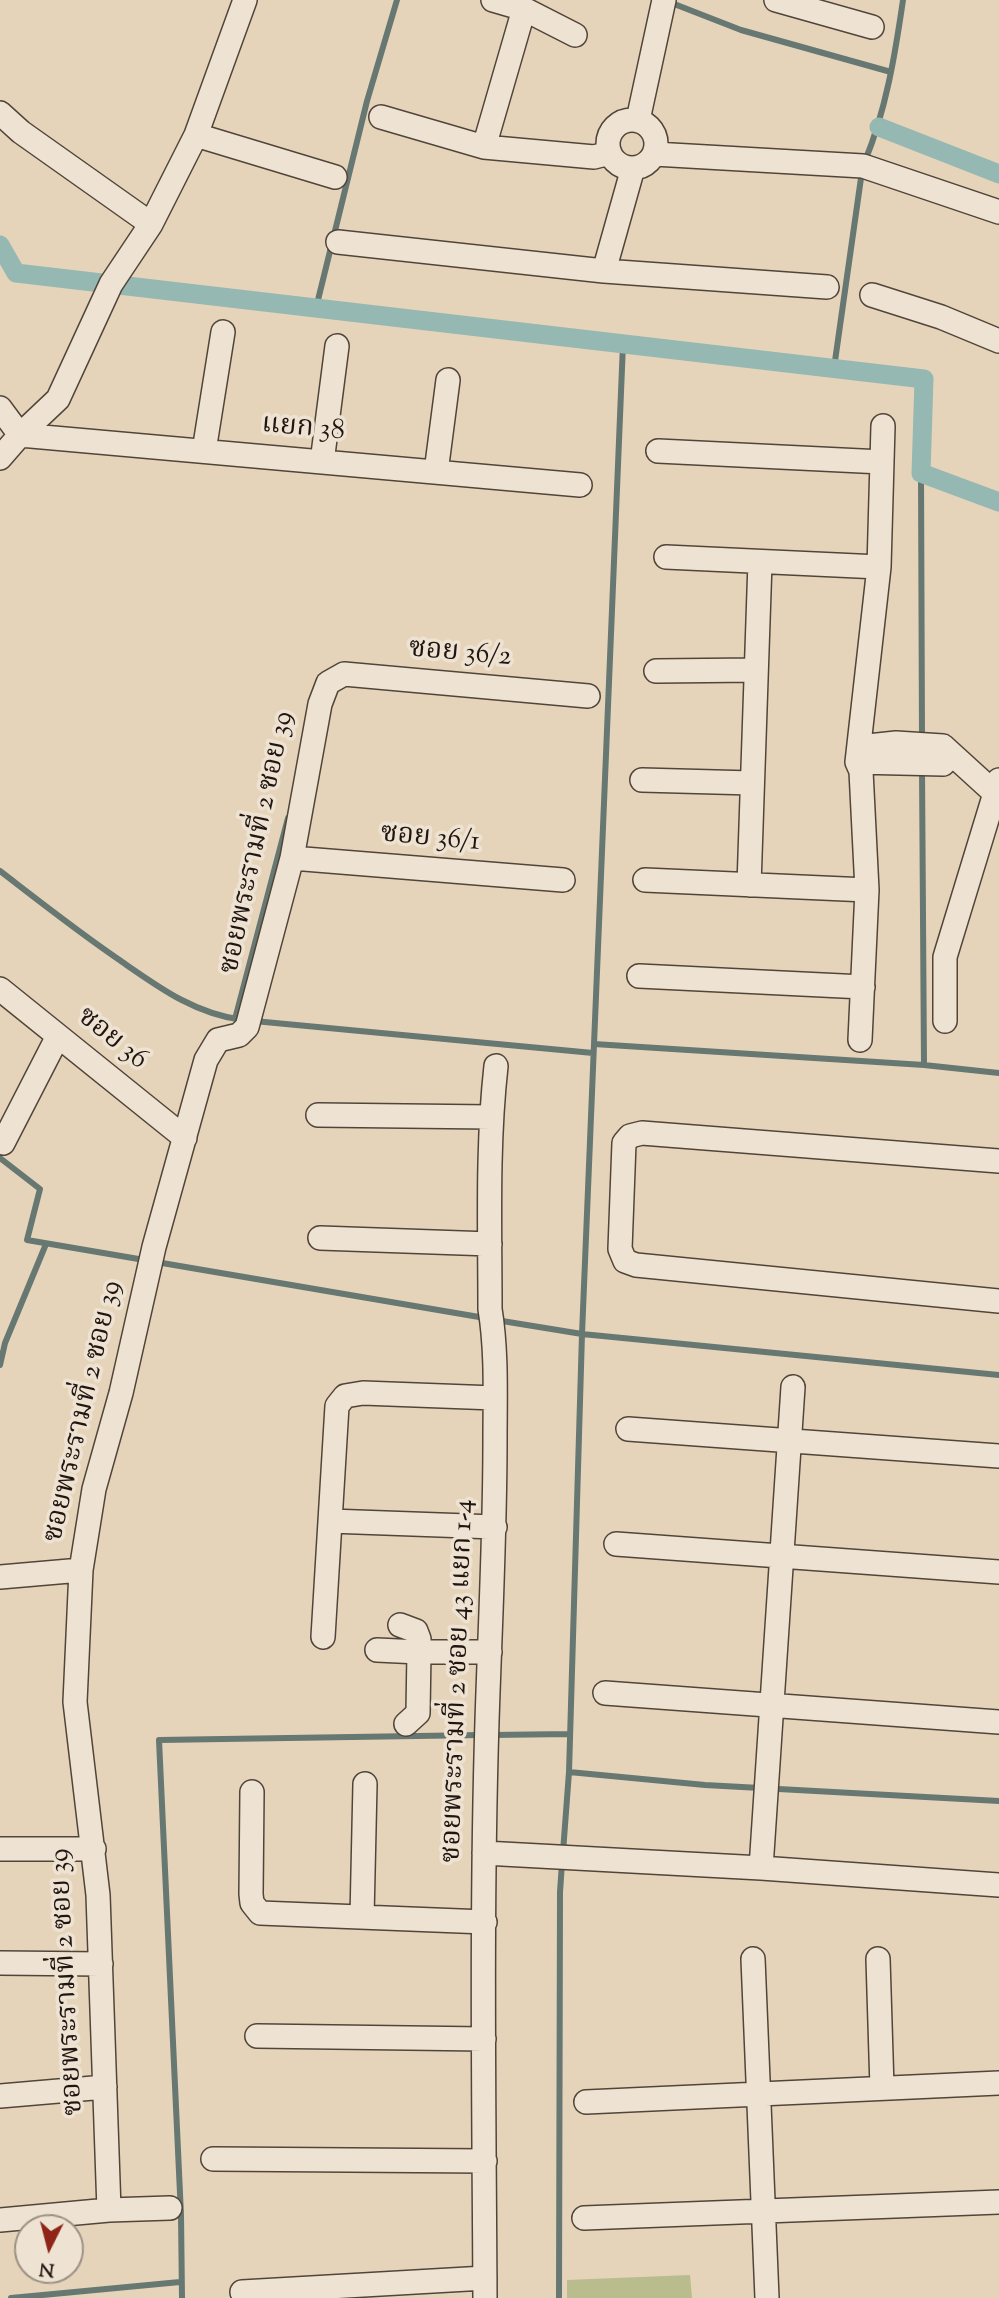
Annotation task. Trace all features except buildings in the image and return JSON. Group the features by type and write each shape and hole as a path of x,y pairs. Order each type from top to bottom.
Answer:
{"street":[{"path":"0,458 58,399 110,287 151,224 196,135 245,0"},
{"path":"493,0 524,9 575,35"},
{"path":"638,120 664,0"},
{"path":"776,0 872,27"},
{"path":"484,147 524,9"},
{"path":"0,113 21,132 151,224"},
{"path":"381,117 484,147 594,157 610,153"},
{"path":"638,120 654,133 654,154 642,166 624,166 615,161 610,153 608,143 611,133 618,125 638,120"},
{"path":"196,135 335,177"},
{"path":"654,154 863,166 999,212"},
{"path":"604,271 633,168"},
{"path":"338,243 604,271 827,286"},
{"path":"872,295 941,317 999,341"},
{"path":"204,451 223,332"},
{"path":"322,462 337,346"},
{"path":"436,472 448,380"},
{"path":"0,408 20,435"},
{"path":"860,1040 867,890 858,754 879,566 883,426"},
{"name":"แยก 38","path":"20,435 580,485"},
{"path":"658,452 882,462"},
{"path":"666,558 879,566"},
{"path":"749,885 760,562"},
{"path":"656,671 756,670"},
{"name":"ซอย 36/2","path":"328,683 344,674 588,696"},
{"name":"ซอยพระรามที่ 2 ซอย 39","path":"109,2210 101,1964 94,1849 75,1702 81,1570 94,1489 121,1393 151,1257 206,1060 218,1040 239,1035 247,1027 292,858 320,704 328,683"},
{"path":"858,754 946,755 998,790 945,957 945,1021"},
{"path":"642,780 752,783"},
{"name":"ซอย 36/1","path":"292,858 564,880"},
{"path":"645,880 867,890"},
{"path":"639,976 863,986"},
{"name":"ซอย 36","path":"0,989 185,1138"},
{"path":"3,1143 58,1035"},
{"name":"ซอยพระรามที่ 2 ซอย 43 แยก 1-4","path":"485,2288 486,1748 495,1527 494,1332 490,1309 491,1117 496,1066"},
{"path":"318,1115 491,1117"},
{"path":"999,1161 642,1133 630,1136 624,1143 620,1249 625,1261 636,1265 999,1301"},
{"path":"320,1238 490,1244"},
{"path":"761,1868 793,1387"},
{"path":"323,1637 337,1406 345,1396 363,1393 495,1398"},
{"path":"628,1429 999,1456"},
{"path":"330,1521 495,1527"},
{"path":"616,1544 999,1572"},
{"path":"0,1577 81,1570"},
{"path":"400,1625 416,1631 419,1639 418,1713 406,1724"},
{"path":"377,1650 490,1653"},
{"path":"605,1693 999,1721"},
{"path":"362,1917 365,1784"},
{"path":"252,1792 251,1895 255,1909 260,1913 485,1922"},
{"path":"0,1849 94,1849"},
{"path":"485,1853 761,1868 999,1885"},
{"path":"753,1959 767,2298"},
{"path":"878,1959 882,2088"},
{"path":"0,1963 101,1964"},
{"path":"257,2036 484,2039"},
{"path":"586,2102 999,2083"},
{"path":"0,2096 105,2087"},
{"path":"213,2159 485,2161"},
{"path":"584,2218 999,2202"},
{"path":"0,2220 109,2210 170,2208"},
{"path":"242,2292 485,2288"}],"green space":[{"path":"690,2275 692,2298 567,2298 567,2280"}],"waterway":[{"path":"316,308 367,101 397,0"},
{"path":"865,161 884,102 903,0"},
{"path":"669,2 741,30 891,72"},
{"path":"879,127 999,174"},
{"path":"834,368 862,171"},
{"path":"0,245 16,273 924,379 921,473 999,502"},
{"path":"563,1852 569,1772 582,1334 623,344"},
{"path":"921,473 922,741"},
{"path":"922,769 924,1065"},
{"path":"235,1019 288,818"},
{"path":"0,871 88,938 162,989 208,1012 243,1020"},
{"path":"254,1021 593,1053"},
{"path":"594,1044 924,1065 999,1073"},
{"path":"0,1158 40,1189 27,1240 485,1318"},
{"path":"0,1365 5,1343 46,1244"},
{"path":"496,1320 582,1334 999,1375"},
{"path":"491,1735 570,1734"},
{"path":"182,2298 181,2215 159,1740 481,1735"},
{"path":"569,1772 705,1785 999,1801"},
{"path":"559,2298 562,1863"},
{"path":"11,2298 180,2282"}]}
